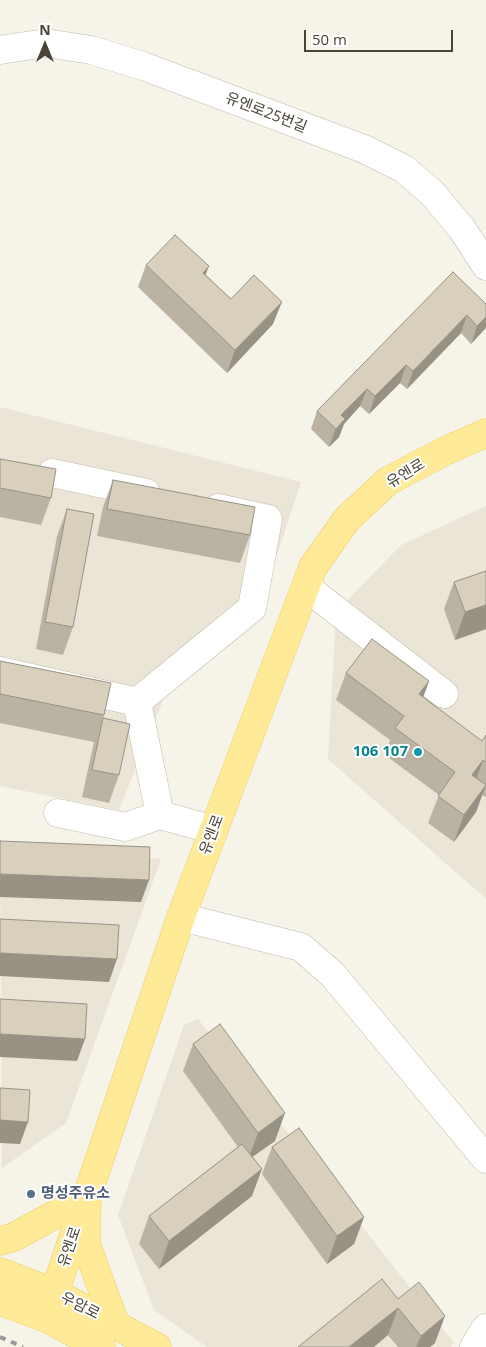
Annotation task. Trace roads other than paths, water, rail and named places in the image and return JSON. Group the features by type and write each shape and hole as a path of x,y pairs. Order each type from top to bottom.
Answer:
{"main road":[{"name":"유엔로","path":"50,1305 181,917 313,567 346,519 388,482 445,451 486,433"},
{"path":"0,1241 14,1237 87,1197 86,1244 108,1336"},
{"name":"우암로","path":"0,1272 50,1305 108,1336 157,1347"},
{"name":"우암로","path":"0,1301 50,1305"}],"street":[{"name":"유엔로25번길","path":"0,50 46,43 91,50 143,66 364,149 404,169 432,194 462,229 486,266"},
{"path":"52,473 268,519 252,608 138,702"},
{"path":"306,587 444,694"},
{"path":"0,671 138,702"},
{"path":"138,702 160,815"},
{"path":"58,813 125,827 160,815 214,830"},
{"path":"181,917 301,947 333,975 486,1159"},
{"path":"474,1347 486,1328"}],"railway":[{"path":"0,1337 23,1347"}],"place":[{"name":"106 107","path":"418,752"},
{"name":"명성주유소","path":"31,1194"}]}
